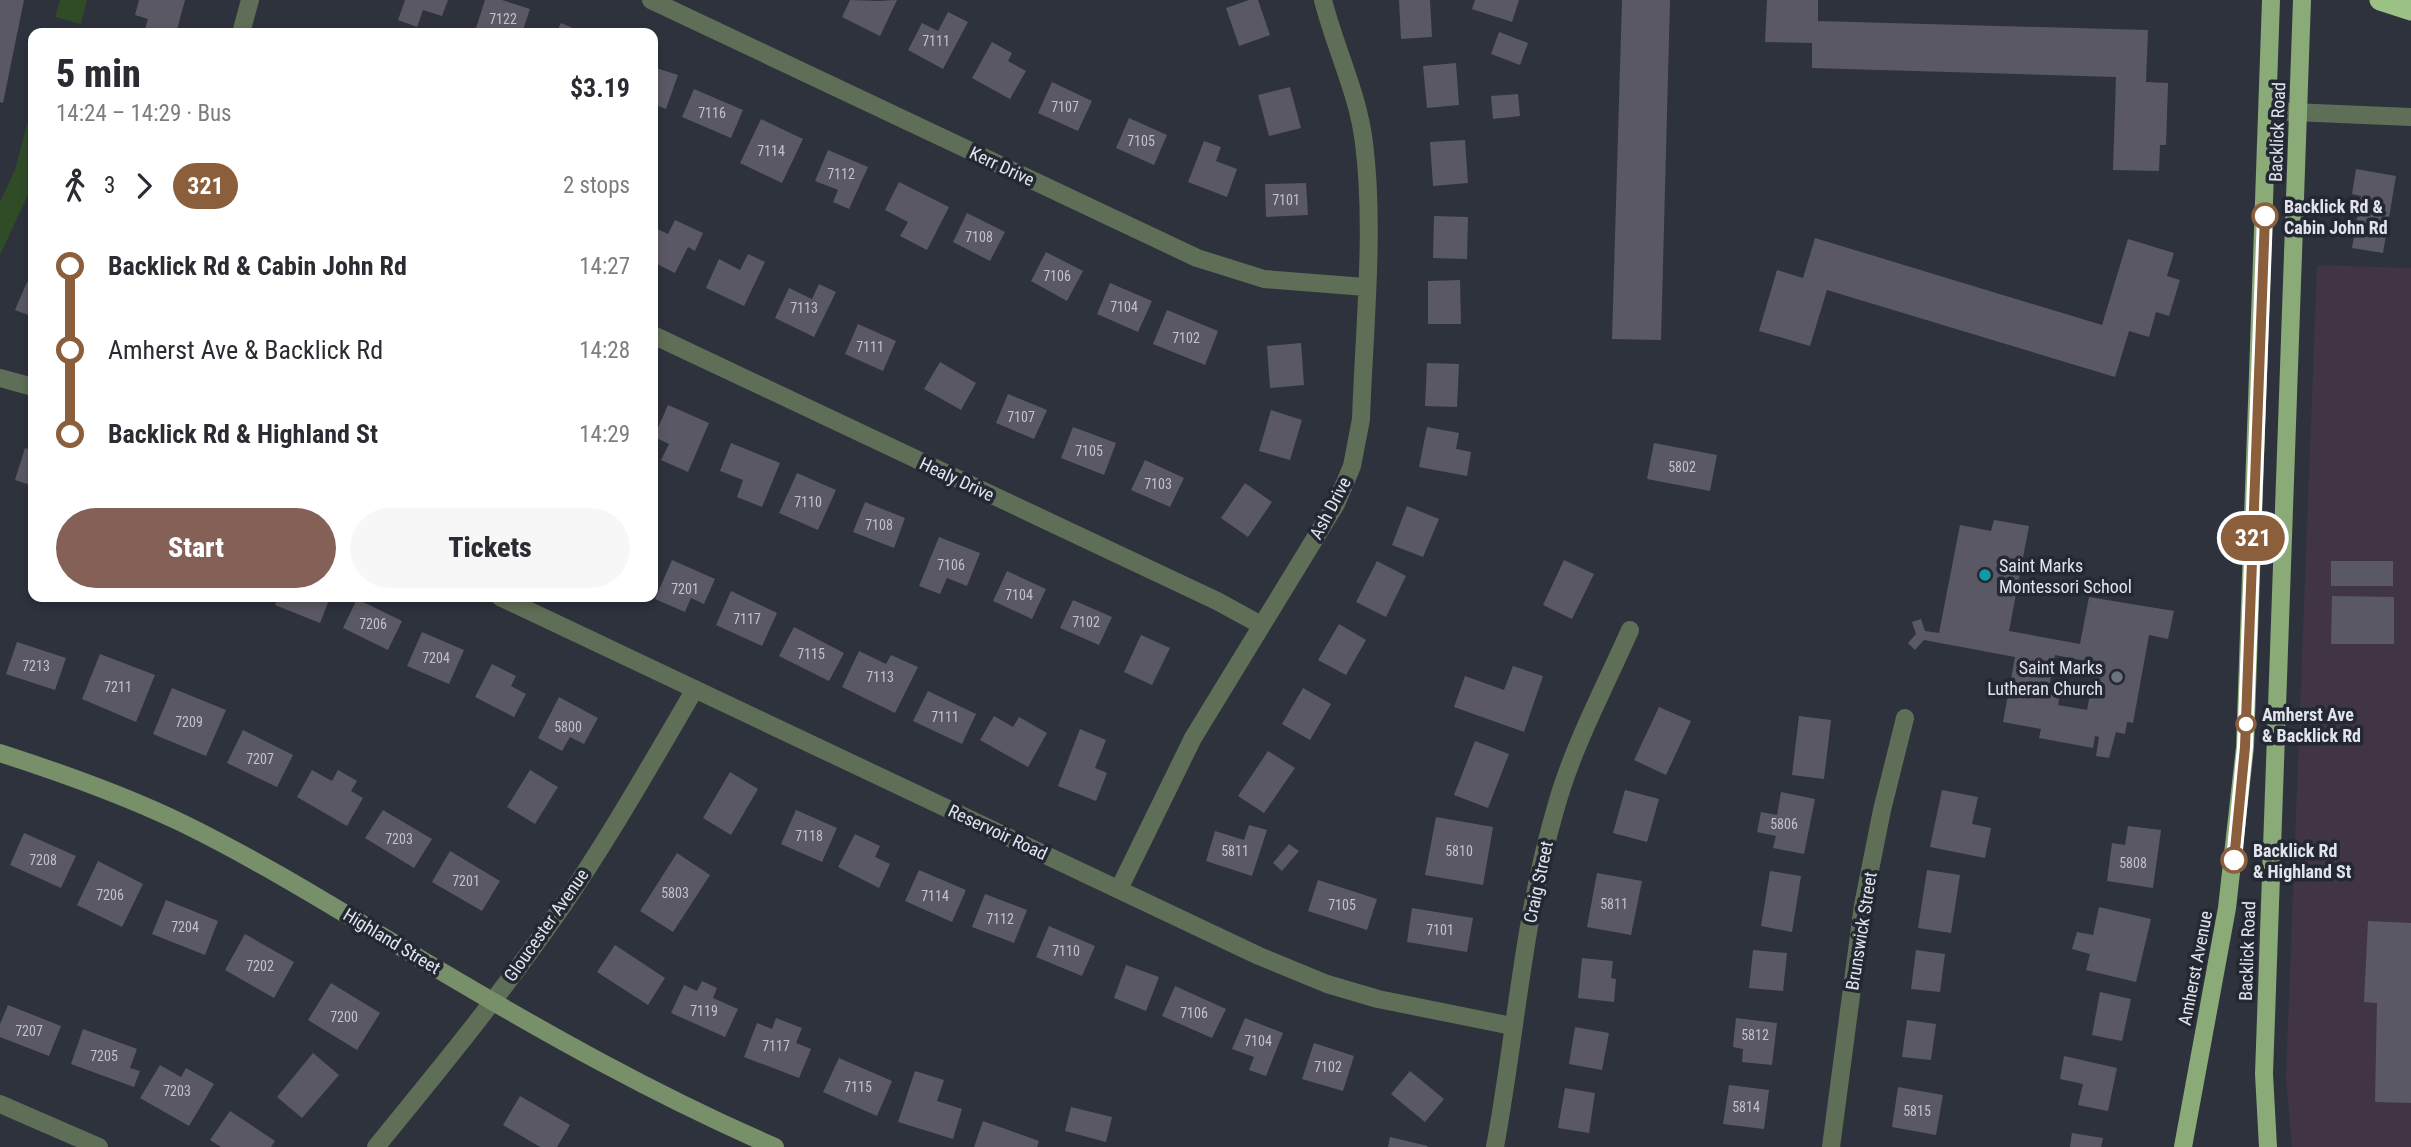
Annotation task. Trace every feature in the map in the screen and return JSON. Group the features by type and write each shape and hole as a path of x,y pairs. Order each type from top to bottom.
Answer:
{"highway":[{"path":"2380,0 2411,10"}],"main road":[{"name":"Backlick Road","path":"2241,796 2272,0"},
{"name":"Backlick Road","path":"2268,1147 2264,1074 2302,0"},
{"name":"Amherst Avenue","path":"2183,1147 2227,908 2241,796"}],"street":[{"path":"242,28 250,0"},
{"name":"Kerr Drive","path":"651,0 1197,258 1264,279 1365,287"},
{"name":"Ash Drive","path":"1119,889 1193,738 1336,504 1352,466 1361,419 1368,195 1364,141 1345,64 1323,0"},
{"path":"2269,111 2411,117"},
{"name":"Healy Drive","path":"658,337 1217,601 1261,625"},
{"path":"0,378 28,386"},
{"name":"Reservoir Road","path":"511,602 1259,956 1327,984 1378,999 1512,1026"},
{"name":"Craig Street","path":"1495,1147 1528,922 1556,804 1573,758 1630,630"},
{"name":"Gloucester Avenue","path":"376,1147 493,1001 580,878 629,803 695,689"},
{"name":"Brunswick Street","path":"1831,1147 1863,905 1882,810 1905,718"},
{"name":"Highland Street","path":"0,753 108,791 180,822 277,871 581,1052 775,1147"},
{"path":"0,1104 99,1147"}],"shaded area":[{"path":"2317,265 2411,268 2411,1147 2292,1147 2286,1077"}],"green space":[{"path":"60,0 87,0 81,24 55,17"},
{"path":"28,120 28,195 0,255 0,202 15,170"}],"building":[{"path":"0,0 24,0 3,103 0,102"},
{"path":"139,0 185,0 177,28 145,28 148,19 135,15"},
{"path":"405,0 448,0 442,16 423,10 417,27 398,20"},
{"path":"485,0 502,0 530,9 524,28 476,28"},
{"path":"850,0 897,0 880,36 842,17"},
{"path":"1249,0 1258,0 1270,35 1239,46 1226,8"},
{"path":"1399,0 1430,0 1432,37 1401,39"},
{"path":"1475,0 1519,0 1512,22 1472,9"},
{"path":"1622,0 1670,0 1661,340 1612,339"},
{"path":"1767,0 1818,0 1818,21 2148,30 2146,82 2168,83 2166,145 2160,145 2159,171 2113,170 2116,77 1812,68 1812,43 1765,42"},
{"path":"948,12 968,22 943,69 908,50 922,23 938,31"},
{"path":"561,23 573,28 558,28"},
{"path":"1499,32 1528,43 1520,65 1491,54"},
{"path":"992,42 1012,53 1008,61 1026,71 1010,99 972,78"},
{"path":"1456,63 1459,105 1427,108 1423,66"},
{"path":"658,69 678,75 666,109 658,106"},
{"path":"1052,82 1092,101 1078,131 1038,113"},
{"path":"1290,87 1301,128 1269,136 1258,95"},
{"path":"694,89 743,110 731,138 682,117"},
{"path":"1518,94 1520,116 1493,119 1491,96"},
{"path":"1129,118 1167,135 1154,165 1116,148"},
{"path":"761,119 803,139 782,183 740,163"},
{"path":"1465,140 1468,183 1433,186 1430,142"},
{"path":"1204,141 1221,147 1216,161 1237,169 1227,197 1188,182"},
{"path":"828,150 868,167 849,209 833,202 838,190 815,181"},
{"path":"2356,169 2396,176 2383,253 2352,248 2361,196 2352,194"},
{"path":"899,182 949,207 927,250 900,236 908,222 885,210"},
{"path":"1306,183 1308,215 1266,217 1265,184"},
{"path":"967,213 1005,232 990,261 953,242"},
{"path":"1434,216 1468,217 1467,259 1433,258"},
{"path":"675,220 703,233 695,251 688,247 675,273 658,264 658,229 668,234"},
{"path":"1815,238 2102,325 2128,239 2174,253 2167,276 2180,280 2169,316 2156,312 2149,337 2129,331 2115,377 1827,290 1810,346 1759,331 1777,270 1803,278"},
{"path":"1046,252 1083,271 1067,301 1031,281"},
{"path":"748,254 765,262 744,306 706,288 719,259 740,270"},
{"path":"1460,280 1461,324 1428,324 1428,281"},
{"path":"27,282 28,282 28,315 15,310"},
{"path":"1110,283 1152,301 1138,332 1097,314"},
{"path":"819,284 836,292 814,337 775,318 789,288 812,299"},
{"path":"1167,310 1218,331 1205,365 1153,344"},
{"path":"858,324 896,341 883,371 845,354"},
{"path":"1301,343 1304,385 1270,388 1267,346"},
{"path":"940,362 976,383 961,410 924,389"},
{"path":"1427,363 1459,364 1457,407 1425,406"},
{"path":"1008,394 1047,410 1034,439 996,423"},
{"path":"668,405 709,423 688,472 661,460 669,444 658,439 658,428"},
{"path":"1271,410 1302,420 1290,460 1259,451"},
{"path":"1073,427 1116,443 1104,475 1061,458"},
{"path":"1427,427 1459,433 1456,449 1471,452 1467,476 1419,467"},
{"path":"731,443 780,463 762,507 737,497 743,480 720,471"},
{"path":"1654,443 1717,455 1710,491 1647,479"},
{"path":"25,448 28,449 28,484 15,480"},
{"path":"1145,460 1184,478 1170,507 1131,490"},
{"path":"797,473 836,490 818,530 779,513"},
{"path":"1245,483 1272,502 1248,537 1221,518"},
{"path":"865,502 905,518 894,548 853,532"},
{"path":"1407,506 1439,519 1423,557 1392,545"},
{"name":"Saint Marks Lutheran Church","path":"1994,520 2029,526 2009,631 2080,644 2089,597 2174,611 2168,639 2149,635 2133,723 2127,722 2125,734 2116,732 2109,758 2096,756 2099,737 2095,736 2093,748 2039,738 2041,729 2003,722 2015,657 1924,640 1915,650 1908,643 1916,634 1912,622 1921,619 1925,631 1939,633 1960,525 1991,531","holes":["2055,655 2096,663 2087,710 2058,705 2060,694 2048,692"]},
{"path":"939,537 980,553 967,586 947,578 940,594 919,586"},
{"path":"672,560 715,579 704,604 691,598 685,612 658,600 658,592"},
{"path":"1564,560 1594,574 1572,619 1543,605"},
{"path":"1377,561 1406,576 1386,617 1356,602"},
{"path":"2331,561 2393,561 2393,586 2331,586"},
{"path":"1007,571 1046,589 1032,619 993,601"},
{"path":"731,591 777,613 762,646 716,625"},
{"path":"2332,596 2394,597 2394,644 2331,644"},
{"path":"1073,600 1112,617 1099,645 1060,628"},
{"path":"276,602 328,602 320,623 275,605"},
{"path":"356,602 363,602 402,621 388,650 343,628"},
{"path":"1339,624 1366,640 1346,675 1318,660"},
{"path":"794,627 844,653 829,681 779,656"},
{"path":"422,632 464,650 449,684 407,666"},
{"path":"1141,635 1170,648 1152,685 1124,672"},
{"path":"17,642 66,658 55,690 6,674"},
{"path":"859,651 886,664 891,655 918,667 895,713 842,687"},
{"path":"100,654 155,675 136,722 82,699"},
{"path":"492,664 516,676 511,686 526,694 514,717 475,697"},
{"path":"1513,666 1543,676 1524,732 1454,707 1465,676 1504,690"},
{"path":"172,688 226,710 206,756 153,734"},
{"path":"1303,688 1331,704 1310,740 1282,724"},
{"path":"928,691 976,714 962,744 913,721"},
{"path":"559,697 598,718 584,744 570,737 562,751 538,738"},
{"path":"1659,707 1691,721 1666,775 1634,760"},
{"path":"994,716 1013,727 1019,717 1047,733 1028,767 980,740"},
{"path":"1799,716 1831,720 1824,779 1792,775"},
{"path":"1080,729 1106,740 1095,768 1107,773 1096,801 1058,786"},
{"path":"243,730 293,755 277,787 227,763"},
{"path":"1475,741 1509,754 1488,808 1454,795"},
{"path":"1268,751 1295,768 1264,813 1238,796"},
{"path":"312,770 332,781 338,770 357,781 351,791 363,798 347,826 297,797"},
{"path":"530,770 558,787 535,824 507,807"},
{"path":"730,772 758,789 731,835 703,818"},
{"path":"1625,790 1659,799 1647,842 1613,833"},
{"path":"1942,790 1978,797 1972,824 1991,828 1985,858 1930,847"},
{"path":"1781,792 1815,799 1804,854 1773,848 1776,836 1757,832 1761,812 1777,815"},
{"path":"383,810 432,839 414,868 365,838"},
{"path":"796,810 837,828 822,862 781,844"},
{"path":"1436,817 1493,827 1483,885 1425,875"},
{"path":"1249,825 1267,830 1252,876 1206,861 1215,831 1244,840"},
{"path":"2128,826 2161,830 2153,888 2107,881 2112,843 2125,845"},
{"path":"24,833 76,856 61,888 10,865"},
{"path":"855,834 880,846 875,857 890,864 879,888 838,867"},
{"path":"1289,844 1299,851 1282,871 1273,863"},
{"path":"450,851 500,881 482,911 432,882"},
{"path":"677,853 710,875 673,932 640,911"},
{"path":"98,861 143,884 122,927 77,905"},
{"path":"919,870 966,890 952,922 905,901"},
{"path":"1927,870 1960,875 1951,933 1918,928"},
{"path":"1770,871 1801,876 1792,932 1761,926"},
{"path":"1597,873 1642,881 1631,935 1587,927"},
{"path":"1318,880 1377,899 1367,930 1308,911"},
{"path":"985,894 1027,910 1014,943 972,927"},
{"path":"166,900 218,921 205,955 152,934"},
{"path":"2099,907 2151,919 2136,982 2086,970 2090,954 2072,949 2077,932 2093,935"},
{"path":"1412,908 1473,918 1467,952 1407,942"},
{"path":"2368,921 2411,923 2411,1103 2375,1102 2377,1003 2364,1002"},
{"path":"1049,926 1095,946 1082,976 1036,957"},
{"path":"245,934 294,962 274,998 225,970"},
{"path":"615,945 665,978 648,1005 597,972"},
{"path":"1753,950 1787,953 1783,991 1749,988"},
{"path":"1916,950 1945,954 1940,992 1911,989"},
{"path":"1582,958 1613,961 1611,978 1616,979 1614,1002 1578,998"},
{"path":"1126,965 1159,977 1146,1011 1114,998"},
{"path":"702,981 717,988 713,998 738,1009 725,1037 671,1013 684,985 697,991"},
{"path":"331,983 380,1013 357,1050 308,1020"},
{"path":"1175,986 1226,1009 1212,1038 1162,1016"},
{"path":"2100,992 2131,999 2122,1041 2092,1035"},
{"path":"8,1005 61,1026 49,1056 0,1037 0,1024"},
{"path":"776,1018 802,1028 796,1043 811,1049 799,1078 744,1057 757,1023 772,1029"},
{"path":"1245,1018 1283,1033 1266,1076 1249,1070 1254,1057 1232,1049"},
{"path":"1736,1018 1777,1023 1772,1065 1742,1062 1743,1049 1733,1047"},
{"path":"1907,1020 1936,1024 1931,1060 1902,1057"},
{"path":"1575,1027 1609,1033 1602,1070 1569,1064"},
{"path":"83,1029 137,1049 130,1068 140,1071 134,1087 71,1064"},
{"path":"1314,1043 1354,1056 1343,1091 1302,1079"},
{"path":"313,1053 339,1075 302,1118 277,1097"},
{"path":"2064,1056 2117,1068 2108,1111 2078,1105 2083,1084 2060,1079"},
{"path":"839,1058 892,1081 877,1116 823,1092"},
{"path":"160,1065 181,1077 186,1068 214,1084 189,1126 140,1098"},
{"path":"915,1071 944,1080 937,1101 962,1109 953,1139 898,1122"},
{"path":"1410,1071 1444,1099 1425,1122 1391,1094"},
{"path":"1729,1085 1769,1090 1764,1129 1723,1124"},
{"path":"1898,1087 1943,1095 1936,1135 1892,1127"},
{"path":"1565,1088 1595,1093 1589,1133 1558,1128"},
{"path":"520,1096 570,1125 557,1147 540,1147 503,1125"},
{"path":"1071,1107 1112,1117 1106,1142 1065,1131"},
{"path":"230,1111 275,1141 271,1147 221,1147 210,1140"},
{"path":"983,1121 1039,1141 1037,1147 974,1147"},
{"path":"2072,1133 2103,1138 2101,1147 2070,1147"},
{"path":"1390,1137 1428,1146 1388,1147"}],"bus line":[{"name":"321","path":"2234,860 2245,747 2265,216"}],"place":[{"name":"Backlick Rd & Cabin John Rd","path":"2265,216"},
{"name":"Saint Marks Montessori School","path":"1985,575"},
{"name":"Saint Marks Lutheran Church","path":"2117,677"},
{"name":"Amherst Ave & Backlick Rd","path":"2246,724"},
{"name":"Backlick Rd & Highland St","path":"2234,860"}]}
